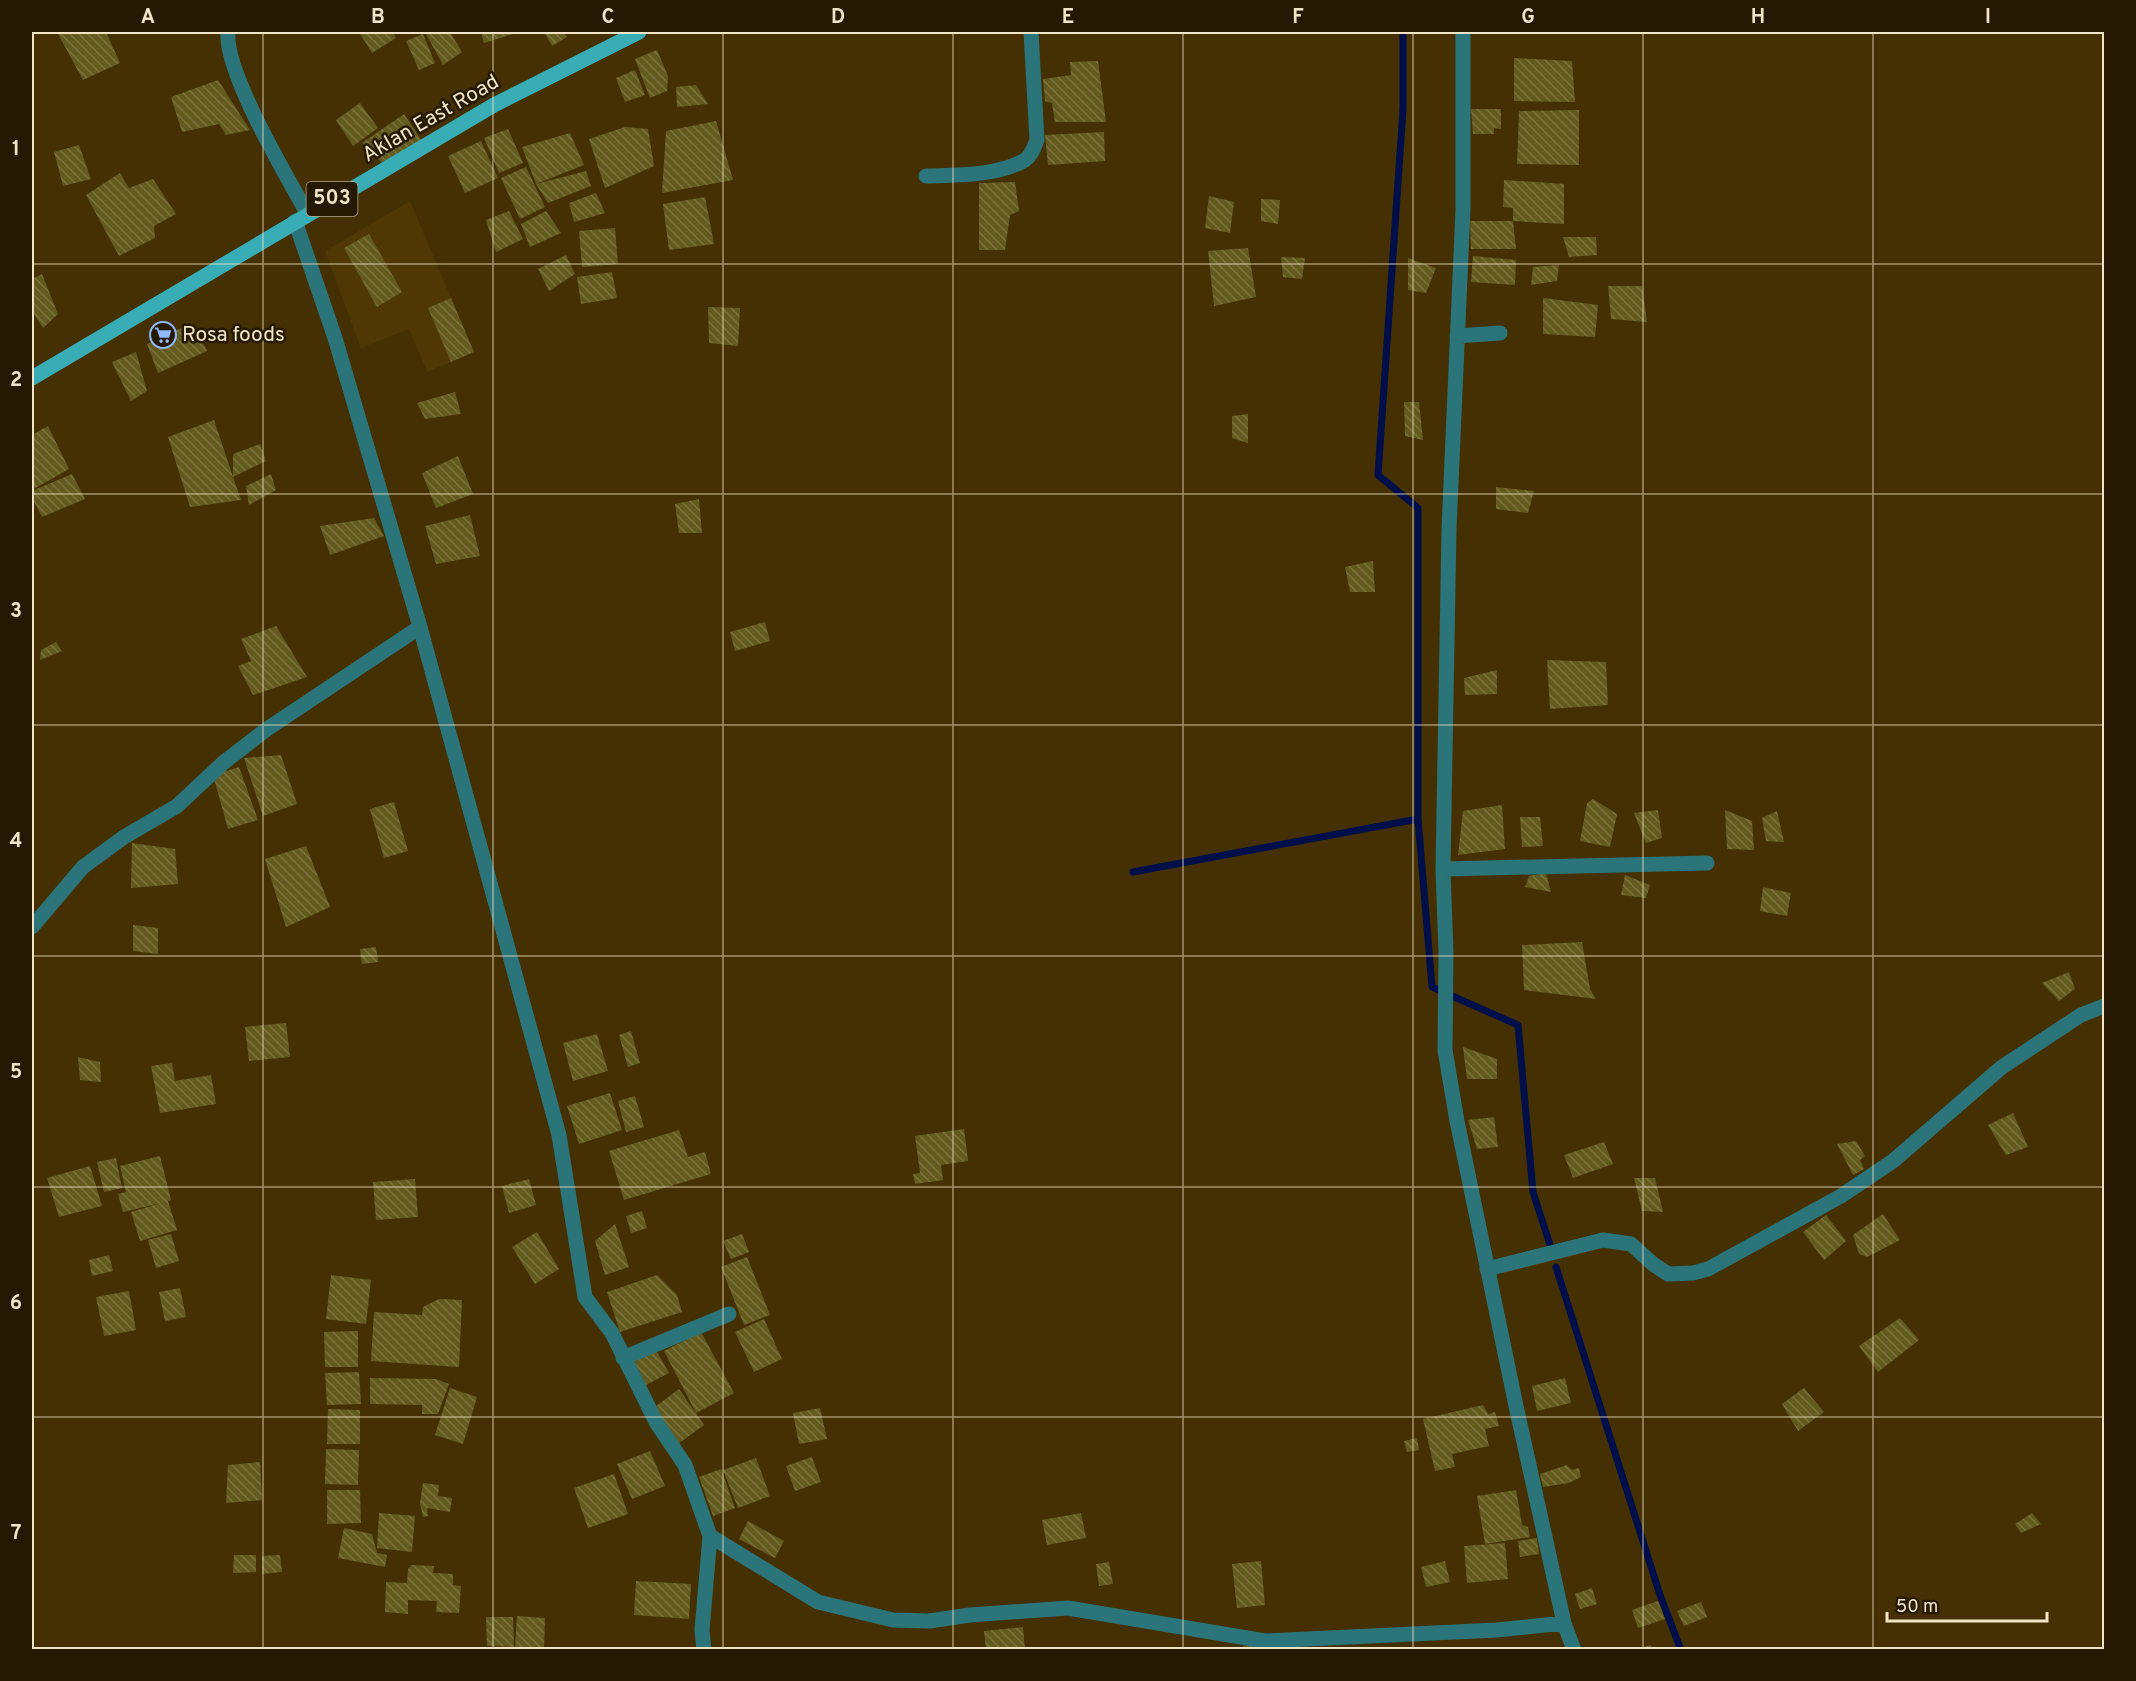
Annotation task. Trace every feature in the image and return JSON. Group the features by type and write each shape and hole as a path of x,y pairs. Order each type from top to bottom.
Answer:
{"main road":[{"name":"Aklan East Road","path":"32,378 301,217 495,105 639,32"}],"street":[{"path":"228,32 234,65 301,217 420,627 559,1135 585,1297 612,1333 656,1422 685,1465 710,1536 702,1630 704,1650"},
{"path":"926,176 989,172 1025,160 1033,152 1037,140 1032,32"},
{"path":"1463,32 1463,209 1449,529 1443,869 1446,953 1445,1050 1487,1269 1564,1623 1574,1650"},
{"path":"1457,336 1500,333"},
{"path":"32,927 83,867 124,837 177,806 223,763 267,729 420,627"},
{"path":"1443,869 1707,863"},
{"path":"1487,1269 1603,1240 1631,1244 1668,1274 1693,1273 1708,1269 1850,1190 1893,1161 2002,1067 2081,1015 2104,1006"},
{"path":"623,1358 729,1314"},
{"path":"710,1536 818,1602 893,1620 929,1621 970,1615 1068,1608 1265,1641 1497,1630 1564,1623"}],"shaded area":[{"path":"410,201 474,352 427,372 409,329 361,348 325,251"}],"building":[{"path":"57,32 106,32 120,63 83,80"},
{"path":"359,32 392,32 396,38 372,53"},
{"path":"425,32 450,32 462,52 443,65"},
{"path":"481,32 512,32 513,34 484,43"},
{"path":"544,32 563,32 567,37 552,46"},
{"path":"423,34 435,63 419,70 406,41"},
{"path":"657,50 668,76 667,91 650,98 635,59"},
{"path":"1514,58 1572,61 1575,102 1514,101"},
{"path":"1098,61 1106,122 1055,122 1052,103 1045,101 1043,79 1071,75 1070,62"},
{"path":"635,70 645,95 625,102 616,78"},
{"path":"218,80 250,130 226,135 219,124 182,132 171,97"},
{"path":"696,85 708,104 677,107 676,87"},
{"path":"360,103 378,128 353,146 336,120"},
{"path":"1471,109 1501,109 1501,129 1494,128 1494,134 1473,134"},
{"path":"1579,110 1579,165 1517,164 1519,111"},
{"path":"404,114 422,141 384,164 375,157 370,158 362,143"},
{"path":"716,121 733,180 662,193 666,131"},
{"path":"625,127 648,129 654,166 605,188 589,139"},
{"path":"508,129 523,163 499,173 484,138"},
{"path":"1104,132 1105,161 1048,165 1045,135"},
{"path":"570,133 584,165 536,184 522,147"},
{"path":"481,141 498,178 465,193 448,156"},
{"path":"79,145 91,179 63,186 54,152"},
{"path":"526,167 545,207 520,219 501,178"},
{"path":"586,171 591,186 548,203 536,184"},
{"path":"120,173 129,188 153,179 176,214 154,226 155,238 119,256 86,195"},
{"path":"1504,180 1564,184 1564,224 1513,221 1513,208 1503,207"},
{"path":"1015,182 1019,211 1010,215 1005,250 979,250 979,183"},
{"path":"596,193 605,213 574,222 569,203"},
{"path":"1209,196 1234,202 1230,233 1205,228"},
{"path":"705,197 714,244 669,250 663,204"},
{"path":"1261,199 1280,200 1278,224 1261,221"},
{"path":"509,211 523,239 496,252 486,220"},
{"path":"546,211 561,233 530,247 521,224"},
{"path":"1470,221 1513,221 1516,249 1471,249"},
{"path":"615,228 618,264 582,267 579,231"},
{"path":"369,234 402,292 377,307 344,248"},
{"path":"1563,237 1596,237 1597,255 1569,257"},
{"path":"1248,248 1256,297 1214,306 1208,251"},
{"path":"566,255 575,274 549,291 538,269"},
{"path":"1473,256 1516,260 1515,285 1471,282"},
{"path":"1281,257 1305,258 1302,279 1283,277"},
{"path":"1408,258 1436,268 1426,293 1408,290"},
{"path":"1559,265 1557,281 1531,285 1533,267"},
{"path":"612,272 617,298 581,304 577,277"},
{"path":"42,274 58,314 43,328 32,311 32,279"},
{"path":"1608,286 1642,286 1647,322 1611,319"},
{"path":"451,298 474,352 451,362 428,308"},
{"path":"1543,298 1598,305 1595,337 1543,334"},
{"path":"708,307 740,308 738,346 709,343"},
{"path":"192,323 207,351 158,373 147,344"},
{"path":"136,352 147,391 131,401 112,362"},
{"path":"455,392 461,414 425,419 417,403"},
{"path":"1404,402 1419,402 1423,440 1405,436"},
{"path":"1248,414 1248,443 1232,438 1232,416"},
{"path":"214,420 241,500 190,507 168,437"},
{"path":"48,426 69,469 32,490 32,435"},
{"path":"260,444 266,461 233,477 233,454"},
{"path":"458,456 473,494 436,508 422,473"},
{"path":"72,474 85,499 42,517 32,498 32,491"},
{"path":"271,474 276,490 249,505 246,486"},
{"path":"1496,487 1534,491 1528,513 1496,509"},
{"path":"699,499 702,533 679,533 675,504"},
{"path":"470,515 480,556 436,564 425,526"},
{"path":"374,518 384,536 330,555 320,526"},
{"path":"1373,561 1375,592 1350,592 1345,567"},
{"path":"765,622 770,641 735,651 730,632"},
{"path":"276,626 307,677 253,695 238,666 251,661 241,639"},
{"path":"56,642 62,651 40,660 41,650"},
{"path":"1547,660 1606,662 1608,705 1550,709"},
{"path":"1497,670 1497,694 1465,695 1464,678"},
{"path":"281,755 297,804 263,816 244,758"},
{"path":"239,767 258,820 228,829 213,775"},
{"path":"1593,799 1617,814 1610,847 1580,841 1587,803"},
{"path":"394,802 408,851 384,858 370,809"},
{"path":"1502,805 1505,849 1458,855 1463,811"},
{"path":"1658,810 1662,838 1646,843 1634,813"},
{"path":"1725,810 1752,821 1754,850 1727,849"},
{"path":"1777,811 1784,842 1766,841 1762,818"},
{"path":"1520,817 1540,817 1543,846 1522,847"},
{"path":"132,843 175,849 178,884 131,888"},
{"path":"306,846 330,907 286,927 265,859"},
{"path":"1546,873 1551,892 1525,887 1529,876"},
{"path":"1625,875 1650,885 1646,898 1621,895"},
{"path":"1763,887 1791,893 1787,916 1760,911"},
{"path":"133,925 158,928 158,954 133,951"},
{"path":"1582,942 1590,989 1596,999 1524,990 1522,945"},
{"path":"376,947 378,962 362,964 360,949"},
{"path":"2069,972 2075,989 2059,1001 2042,983"},
{"path":"286,1023 290,1057 249,1061 245,1027"},
{"path":"631,1031 640,1063 628,1067 619,1035"},
{"path":"597,1034 608,1071 573,1081 563,1043"},
{"path":"1463,1047 1497,1059 1497,1079 1467,1079"},
{"path":"78,1057 100,1062 101,1082 80,1080"},
{"path":"172,1063 175,1081 211,1075 216,1104 160,1113 151,1066"},
{"path":"610,1093 622,1130 579,1144 567,1106"},
{"path":"635,1096 644,1127 626,1132 618,1101"},
{"path":"2013,1113 2028,1147 2006,1155 1988,1125"},
{"path":"1494,1117 1498,1147 1477,1149 1468,1120"},
{"path":"964,1129 968,1161 941,1165 943,1180 915,1184 913,1174 920,1173 915,1136"},
{"path":"679,1130 688,1157 705,1152 711,1174 624,1200 609,1151"},
{"path":"1856,1141 1865,1156 1860,1160 1864,1169 1853,1175 1837,1144"},
{"path":"1604,1142 1613,1164 1573,1178 1564,1155"},
{"path":"160,1156 171,1200 168,1201 177,1230 140,1241 131,1212 161,1203 123,1212 118,1194 126,1192 120,1166"},
{"path":"116,1158 122,1188 104,1192 97,1162"},
{"path":"90,1166 102,1206 59,1217 47,1178"},
{"path":"1634,1178 1655,1178 1663,1212 1642,1211"},
{"path":"415,1179 418,1217 376,1220 373,1182"},
{"path":"529,1179 536,1205 509,1213 502,1186"},
{"path":"642,1211 647,1228 631,1233 626,1216"},
{"path":"1883,1214 1900,1240 1867,1257 1859,1254 1853,1235"},
{"path":"1826,1215 1846,1241 1824,1260 1803,1232"},
{"path":"615,1224 629,1267 605,1275 595,1241"},
{"path":"537,1232 559,1269 535,1284 512,1247"},
{"path":"171,1234 179,1261 156,1268 148,1240"},
{"path":"742,1234 749,1252 731,1259 723,1241"},
{"path":"109,1255 113,1271 92,1276 89,1260"},
{"path":"747,1257 770,1315 744,1325 721,1267"},
{"path":"331,1275 371,1280 366,1324 326,1319"},
{"path":"657,1275 677,1295 682,1312 620,1332 607,1292"},
{"path":"180,1288 186,1317 165,1321 159,1292"},
{"path":"129,1291 136,1330 104,1336 96,1297"},
{"path":"439,1299 462,1300 459,1367 371,1361 374,1312 422,1315 423,1307"},
{"path":"1900,1318 1919,1340 1878,1372 1859,1346"},
{"path":"764,1319 782,1359 754,1372 735,1332"},
{"path":"358,1331 358,1367 325,1367 324,1332"},
{"path":"701,1332 734,1393 696,1413 664,1351"},
{"path":"656,1350 669,1373 646,1385 634,1361"},
{"path":"359,1372 361,1404 327,1405 325,1373"},
{"path":"370,1378 436,1379 449,1384 438,1414 422,1414 422,1405 370,1404"},
{"path":"1565,1378 1571,1403 1537,1411 1532,1386"},
{"path":"450,1388 477,1397 463,1444 435,1435"},
{"path":"1804,1388 1824,1412 1798,1431 1782,1404"},
{"path":"679,1389 704,1425 678,1444 652,1409"},
{"path":"1483,1405 1488,1414 1495,1412 1499,1426 1485,1429 1489,1446 1452,1454 1455,1467 1435,1471 1423,1419"},
{"path":"820,1408 827,1439 799,1444 793,1413"},
{"path":"328,1409 360,1410 360,1444 327,1444"},
{"path":"1417,1438 1419,1450 1407,1452 1404,1441"},
{"path":"326,1449 359,1450 358,1485 325,1484"},
{"path":"650,1451 665,1486 632,1499 617,1464"},
{"path":"812,1457 821,1482 795,1491 786,1466"},
{"path":"756,1458 770,1496 738,1508 723,1470"},
{"path":"260,1462 262,1500 226,1503 228,1465"},
{"path":"1567,1465 1572,1470 1579,1468 1581,1477 1569,1483 1543,1487 1540,1474"},
{"path":"721,1469 735,1508 713,1516 699,1477"},
{"path":"614,1474 628,1514 588,1528 574,1488"},
{"path":"423,1483 439,1485 438,1496 452,1498 450,1512 427,1508 428,1516 423,1517 420,1503"},
{"path":"327,1490 360,1490 361,1523 327,1524"},
{"path":"1516,1490 1522,1525 1528,1527 1530,1537 1485,1544 1477,1496"},
{"path":"379,1513 415,1516 412,1552 377,1548"},
{"path":"1081,1513 1086,1538 1047,1545 1042,1520"},
{"path":"2032,1513 2041,1524 2021,1533 2015,1524"},
{"path":"748,1521 784,1541 775,1558 739,1539"},
{"path":"344,1528 372,1534 377,1553 387,1555 385,1567 338,1558"},
{"path":"1537,1538 1539,1554 1520,1557 1518,1541"},
{"path":"1505,1543 1508,1579 1467,1583 1464,1546"},
{"path":"234,1555 256,1555 256,1572 233,1573"},
{"path":"280,1555 282,1572 262,1574 262,1556"},
{"path":"1261,1561 1265,1605 1237,1608 1232,1564"},
{"path":"1445,1561 1450,1582 1426,1587 1421,1567"},
{"path":"1109,1562 1113,1584 1099,1586 1096,1564"},
{"path":"412,1565 434,1566 433,1573 453,1574 453,1585 461,1586 459,1613 436,1612 437,1601 408,1600 408,1614 385,1612 386,1582 407,1583 408,1569"},
{"path":"636,1581 691,1584 689,1619 634,1615"},
{"path":"1592,1588 1597,1604 1580,1609 1575,1594"},
{"path":"1658,1601 1665,1619 1638,1628 1632,1610"},
{"path":"1701,1602 1707,1617 1684,1626 1677,1611"},
{"path":"517,1616 545,1618 544,1650 515,1650"},
{"path":"486,1617 513,1617 514,1647 487,1646"},
{"path":"1023,1627 1025,1650 986,1650 984,1631"},
{"path":"1276,1642 1277,1650 1243,1650 1243,1646"},
{"path":"1651,1645 1653,1650 1637,1650 1637,1649"}],"waterway":[{"path":"1403,32 1403,109 1378,475 1418,508 1418,819 1432,987 1439,990"},
{"path":"1133,872 1418,819"},
{"path":"1452,996 1518,1025 1533,1192 1551,1248"},
{"path":"1556,1267 1660,1595 1681,1650"}],"place":[{"name":"Rosa foods","path":"163,335"}]}
